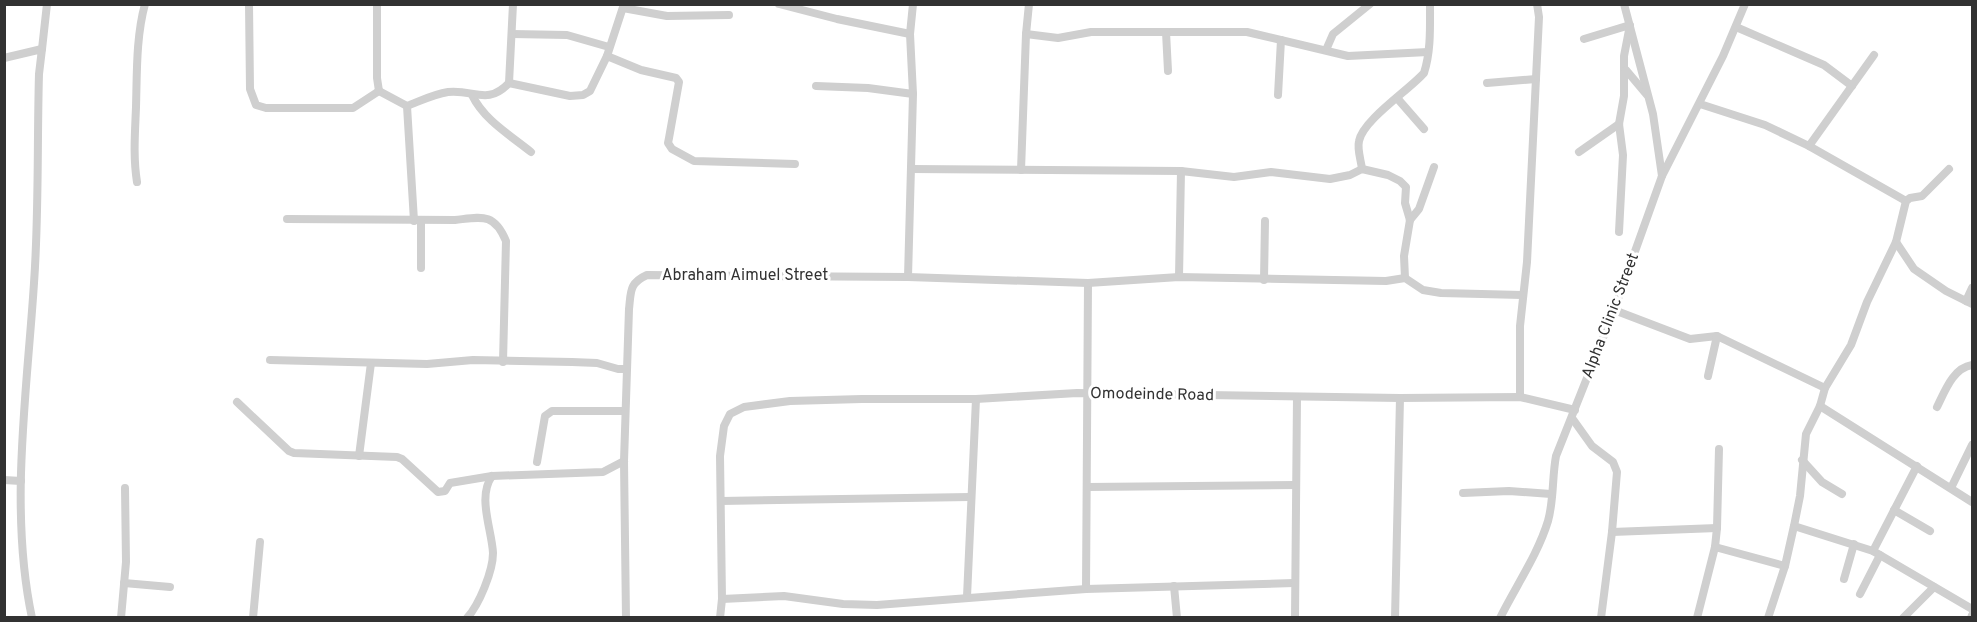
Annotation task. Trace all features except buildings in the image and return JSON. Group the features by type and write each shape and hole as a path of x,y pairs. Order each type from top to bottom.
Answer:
{"street":[{"path":"32,618 24,573 21,481 37,242 39,74 47,4"},
{"path":"137,182 134,164 137,67 141,20 145,4"},
{"path":"249,4 249,89 256,105 266,108 353,108 379,91"},
{"path":"377,4 376,78 379,91 407,106 449,92 493,96 510,83 570,96 583,95 590,91 608,51 623,6 667,16 729,15"},
{"path":"510,83 513,4"},
{"path":"779,4 910,34"},
{"path":"908,277 913,94 910,34 913,4"},
{"path":"1022,170 1029,4"},
{"path":"1326,50 1333,34 1370,4"},
{"path":"1362,169 1359,146 1361,136 1371,123 1424,73 1428,52 1430,4"},
{"path":"1520,397 1520,326 1527,262 1539,17 1537,4"},
{"name":"Alpha Clinic Street","path":"1500,618 1543,536 1549,518 1556,456 1614,310 1662,176 1648,96 1624,4"},
{"path":"1662,176 1700,104 1745,4"},
{"path":"1584,39 1630,25 1624,56 1626,70 1619,124 1623,155 1619,232"},
{"path":"1736,27 1824,65 1852,86"},
{"path":"1026,34 1058,38 1091,32 1247,32 1348,56 1428,52"},
{"path":"1166,32 1168,71"},
{"path":"512,34 567,34 608,51 641,70 676,78 679,82 669,138 672,149 694,161 795,164"},
{"path":"1278,95 1281,40"},
{"path":"4,58 42,49"},
{"path":"1809,146 1874,55"},
{"path":"1626,70 1648,96"},
{"path":"1487,83 1536,79"},
{"path":"816,86 868,88 913,94"},
{"path":"472,95 477,106 487,117 531,152"},
{"path":"1397,98 1424,129"},
{"path":"1700,104 1765,125 1809,146 1906,201"},
{"path":"407,106 421,268"},
{"path":"1579,152 1619,124"},
{"path":"1410,220 1419,209 1434,167"},
{"path":"911,169 1181,171 1234,177 1271,172 1330,179 1350,175 1362,169 1388,175 1404,183 1405,203 1410,220 1404,256 1404,278 1423,290 1441,293 1522,295"},
{"path":"1768,618 1785,566 1794,526 1800,496 1806,434 1820,406 1825,388 1851,345 1867,302 1896,242 1906,201 1922,196 1949,169"},
{"path":"1179,277 1181,171"},
{"path":"287,219 417,221 485,218 497,224 506,241 503,362"},
{"path":"1264,280 1265,221"},
{"path":"1896,242 1914,269 1946,291 1969,302 1972,288"},
{"name":"Abraham Aimuel Street","path":"626,618 624,411 632,289 637,279 647,275 908,277 1088,283 1179,277 1386,281 1404,278"},
{"path":"1086,589 1088,283"},
{"path":"1614,310 1690,339 1717,336 1825,388"},
{"path":"1708,376 1717,336"},
{"path":"270,360 427,364 473,360 572,362 597,363 627,369"},
{"path":"359,456 371,363"},
{"path":"1937,407 1955,375 1965,366 1972,365"},
{"name":"Omodeinde Road","path":"721,501 720,456 724,426 730,414 744,407 790,402 862,399 976,399 1057,394 1520,397 1573,414"},
{"path":"1295,618 1297,397"},
{"path":"1395,618 1400,398"},
{"path":"967,597 976,399"},
{"path":"237,402 289,451 397,457 438,492 445,491 450,483 492,476 603,472 624,461"},
{"path":"1820,406 1972,502"},
{"path":"537,462 545,416 552,411 624,411"},
{"path":"1573,414 1592,446 1610,459 1616,466 1617,472 1601,618"},
{"path":"1952,488 1972,445"},
{"path":"1697,618 1715,547 1719,449"},
{"path":"1802,460 1822,482 1842,494"},
{"path":"1860,594 1894,510 1917,466"},
{"path":"467,618 472,613 492,563 486,502 487,483 492,476"},
{"path":"4,480 21,481"},
{"path":"1087,487 1295,485"},
{"path":"121,618 126,562 125,488"},
{"path":"1463,493 1509,491 1551,494"},
{"path":"720,618 722,599 721,501 970,497"},
{"path":"1894,510 1930,531"},
{"path":"1794,526 1876,553 1972,609"},
{"path":"1612,532 1717,528"},
{"path":"253,618 260,542"},
{"path":"1844,579 1854,544"},
{"path":"1715,547 1785,566"},
{"path":"124,583 170,587"},
{"path":"722,599 784,596 843,604 877,605 1086,589 1294,583"},
{"path":"1174,586 1177,618"},
{"path":"1903,618 1934,586"}]}
